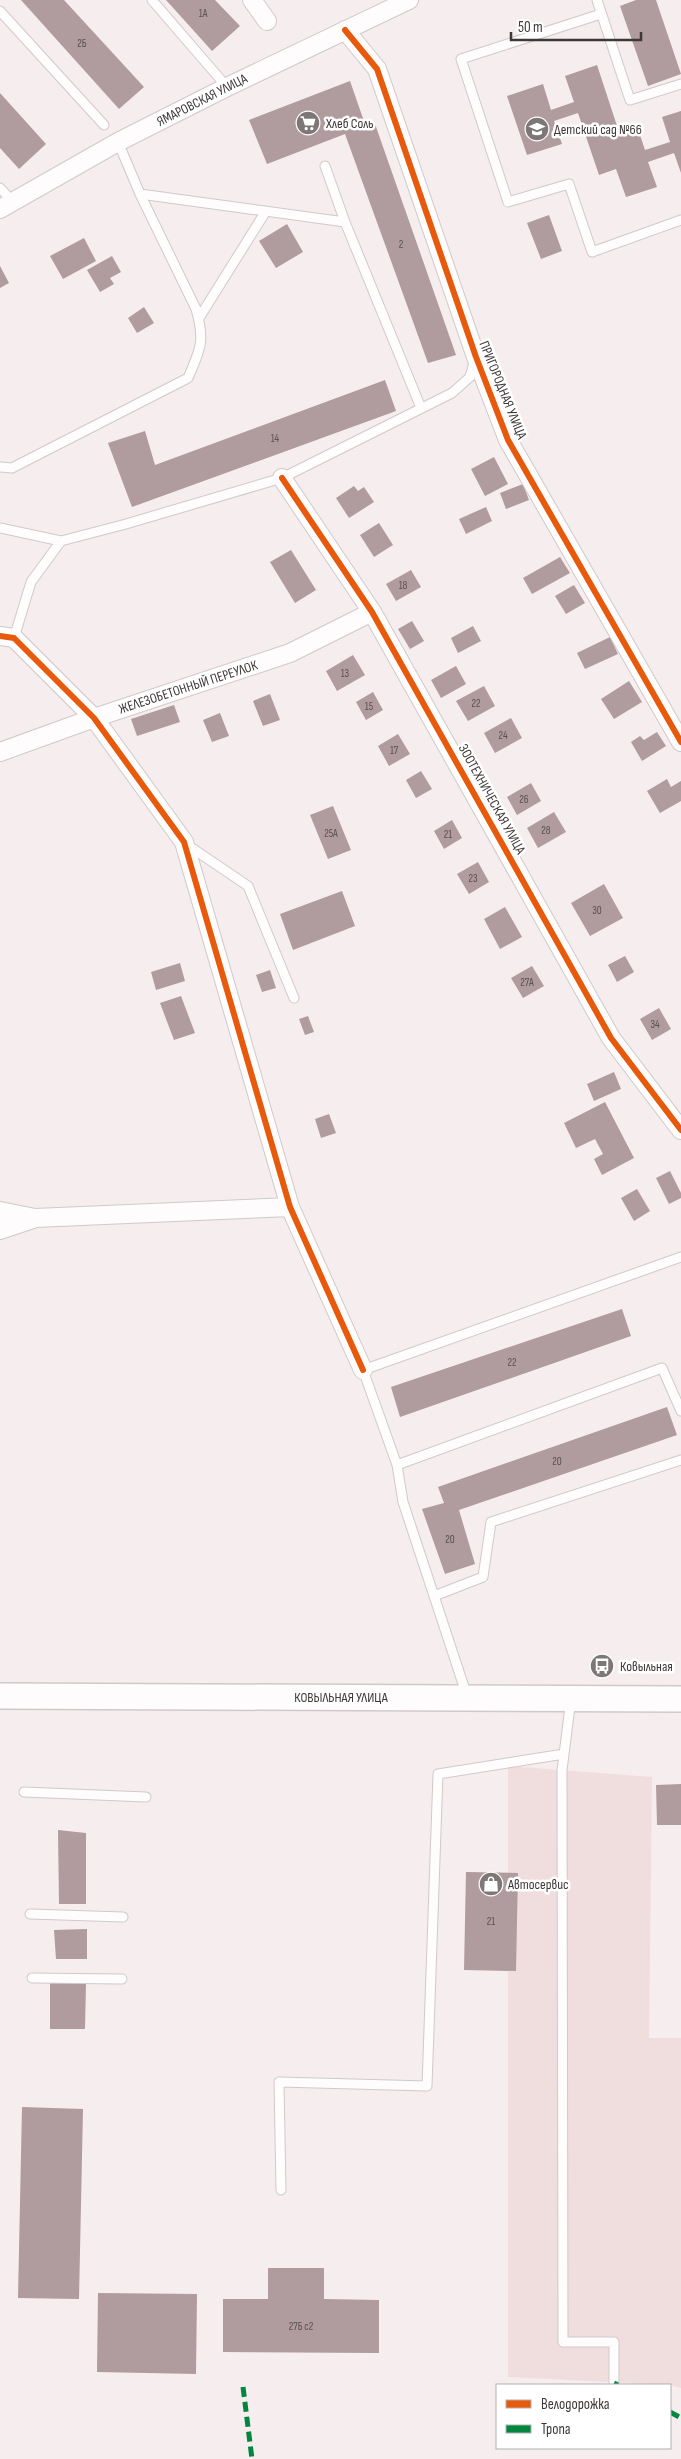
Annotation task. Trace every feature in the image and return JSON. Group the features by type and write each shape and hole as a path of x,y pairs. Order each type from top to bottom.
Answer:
{"main road":[{"name":"КОВЫЛЬНАЯ УЛИЦА","path":"0,1696 681,1700"}],"street":[{"path":"252,0 267,22"},
{"name":"ЯМАРОВСКАЯ УЛИЦА","path":"7,205 118,142 227,87 409,0"},
{"name":"ПРИГОРОДНАЯ УЛИЦА","path":"345,30 378,69 476,357 508,440 681,742"},
{"name":"ЗООТЕХНИЧЕСКАЯ УЛИЦА","path":"282,478 372,612 611,1038 680,1126"},
{"name":"ЖЕЛЕЗОБЕТОННЫЙ ПЕРЕУЛОК","path":"0,752 94,718 290,653 372,612"},
{"path":"7,637 94,718 184,842 290,1207 363,1370"},
{"path":"0,1211 36,1218 290,1207"},
{"path":"0,1230 36,1218"}],"lane":[{"path":"152,0 227,87"},
{"path":"597,0 630,100 681,84"},
{"path":"0,12 104,125"},
{"path":"601,14 461,59 508,202 569,184 592,252 681,220"},
{"path":"0,467 12,468 188,378 203,335 196,309 140,194 118,142"},
{"path":"325,166 345,222 421,408"},
{"path":"0,188 7,205"},
{"path":"140,194 345,222"},
{"path":"198,318 266,211"},
{"path":"0,528 61,541 282,478 452,392 470,377 476,357"},
{"path":"7,637 31,582 61,541"},
{"path":"184,842 248,886 294,998"},
{"path":"467,1698 403,1502 397,1465 363,1370 681,1257"},
{"path":"397,1465 662,1368 681,1411"},
{"path":"434,1596 484,1577 491,1522 681,1460"},
{"path":"571,1699 562,1770 563,2342 614,2342 614,2383"},
{"path":"281,2190 278,2082 427,2086 438,1774 564,1754"},
{"path":"24,1792 146,1797"},
{"path":"30,1914 123,1918"},
{"path":"32,1978 122,1979"}],"shaded area":[{"path":"508,1766 652,1777 649,2038 681,2038 681,2388 671,2384 508,2377"}],"building":[{"path":"21,0 64,0 144,87 119,109"},
{"path":"166,0 215,0 240,26 212,51"},
{"path":"636,0 656,0 681,74 648,86 620,6"},
{"name":"Детский сад №66","path":"597,65 619,132 637,126 645,150 670,142 662,117 681,111 681,173 674,153 648,162 657,187 626,197 616,169 599,175 578,113 554,121 562,144 527,155 507,96 543,84 551,110 574,102 565,76"},
{"path":"350,81 366,127 375,124 456,355 428,363 345,134 267,164 249,120"},
{"path":"0,93 46,144 19,169 0,148"},
{"path":"549,215 562,251 541,259 527,223"},
{"path":"287,224 303,252 276,268 259,241"},
{"path":"84,238 96,261 63,279 50,256"},
{"path":"112,256 121,272 110,278 114,284 100,292 87,270"},
{"path":"0,266 9,283 0,288"},
{"path":"144,307 154,323 137,333 128,318"},
{"path":"385,380 396,411 132,507 108,443 145,431 155,465"},
{"path":"494,457 508,484 485,496 471,469"},
{"path":"523,484 529,500 506,509 500,493"},
{"path":"354,486 358,491 364,487 374,502 349,518 336,498"},
{"path":"486,507 492,521 466,534 459,519"},
{"path":"379,523 393,545 374,557 360,535"},
{"path":"291,550 316,590 295,603 270,562"},
{"path":"560,557 570,573 532,594 523,578"},
{"path":"411,570 421,587 396,601 386,584"},
{"path":"574,585 585,603 566,614 555,596"},
{"path":"412,621 424,641 410,649 398,629"},
{"path":"473,626 481,641 458,653 451,638"},
{"path":"610,637 618,654 585,669 577,653"},
{"path":"353,655 365,675 337,691 326,671"},
{"path":"456,666 466,684 441,698 431,680"},
{"path":"629,681 642,702 614,719 601,699"},
{"path":"484,686 495,706 468,721 456,701"},
{"path":"373,692 383,710 366,720 356,702"},
{"path":"270,694 280,720 263,726 253,701"},
{"path":"174,705 180,722 137,736 131,719"},
{"path":"220,713 229,736 212,742 203,720"},
{"path":"511,718 522,738 495,753 484,733"},
{"path":"657,732 666,746 642,761 631,742 640,736 644,740"},
{"path":"398,734 410,754 389,766 378,746"},
{"path":"421,771 432,789 416,798 406,780"},
{"path":"667,779 671,787 681,781 681,801 660,813 647,791"},
{"path":"531,783 541,801 517,815 507,797"},
{"path":"333,806 351,850 328,859 310,815"},
{"path":"554,812 566,832 538,848 527,828"},
{"path":"452,820 462,838 444,849 434,831"},
{"path":"478,862 489,882 469,894 457,874"},
{"path":"604,884 623,918 590,936 571,903"},
{"path":"342,891 355,926 293,950 280,914"},
{"path":"505,907 522,937 500,949 484,919"},
{"path":"625,956 634,972 617,982 608,965"},
{"path":"180,963 185,981 156,990 151,972"},
{"path":"532,966 544,986 523,998 511,978"},
{"path":"270,970 276,988 262,992 256,975"},
{"path":"181,996 195,1033 174,1040 160,1003"},
{"path":"659,1008 671,1029 652,1040 640,1019"},
{"path":"308,1016 314,1032 305,1035 299,1019"},
{"path":"614,1072 621,1089 594,1101 587,1084"},
{"path":"605,1102 634,1158 602,1175 594,1159 603,1154 595,1139 576,1148 564,1123"},
{"path":"329,1114 336,1133 321,1138 315,1119"},
{"path":"670,1171 681,1193 681,1198 669,1204 656,1178"},
{"path":"637,1189 650,1211 634,1221 621,1198"},
{"path":"622,1309 631,1336 400,1417 391,1387"},
{"path":"667,1407 677,1435 459,1510 475,1564 445,1574 422,1509 444,1503 438,1487"},
{"path":"681,1784 681,1825 657,1825 656,1785"},
{"path":"58,1830 86,1833 86,1904 59,1904"},
{"path":"466,1872 518,1873 516,1971 464,1970"},
{"path":"87,1929 87,1959 56,1959 54,1930"},
{"path":"50,1982 86,1983 85,2029 50,2029"},
{"path":"22,2107 83,2109 79,2299 18,2298"},
{"path":"268,2268 324,2268 324,2299 379,2300 379,2353 223,2352 223,2299 268,2299"},
{"path":"98,2293 197,2294 196,2374 97,2372"}],"marked path":[{"path":"243,2387 252,2459"},
{"path":"671,2413 681,2418"}],"cycle path":[{"path":"345,30 377,69 476,357 508,440 681,742"},
{"path":"282,478 372,612 611,1038 681,1130"},
{"path":"0,636 14,638 94,718 184,842 290,1207 363,1370"}],"place":[{"name":"Хлеб Соль","path":"308,123"},
{"name":"Детский сад №66","path":"537,129"},
{"name":"Ковыльная","path":"602,1666"},
{"name":"Автосервис","path":"491,1884"}]}
